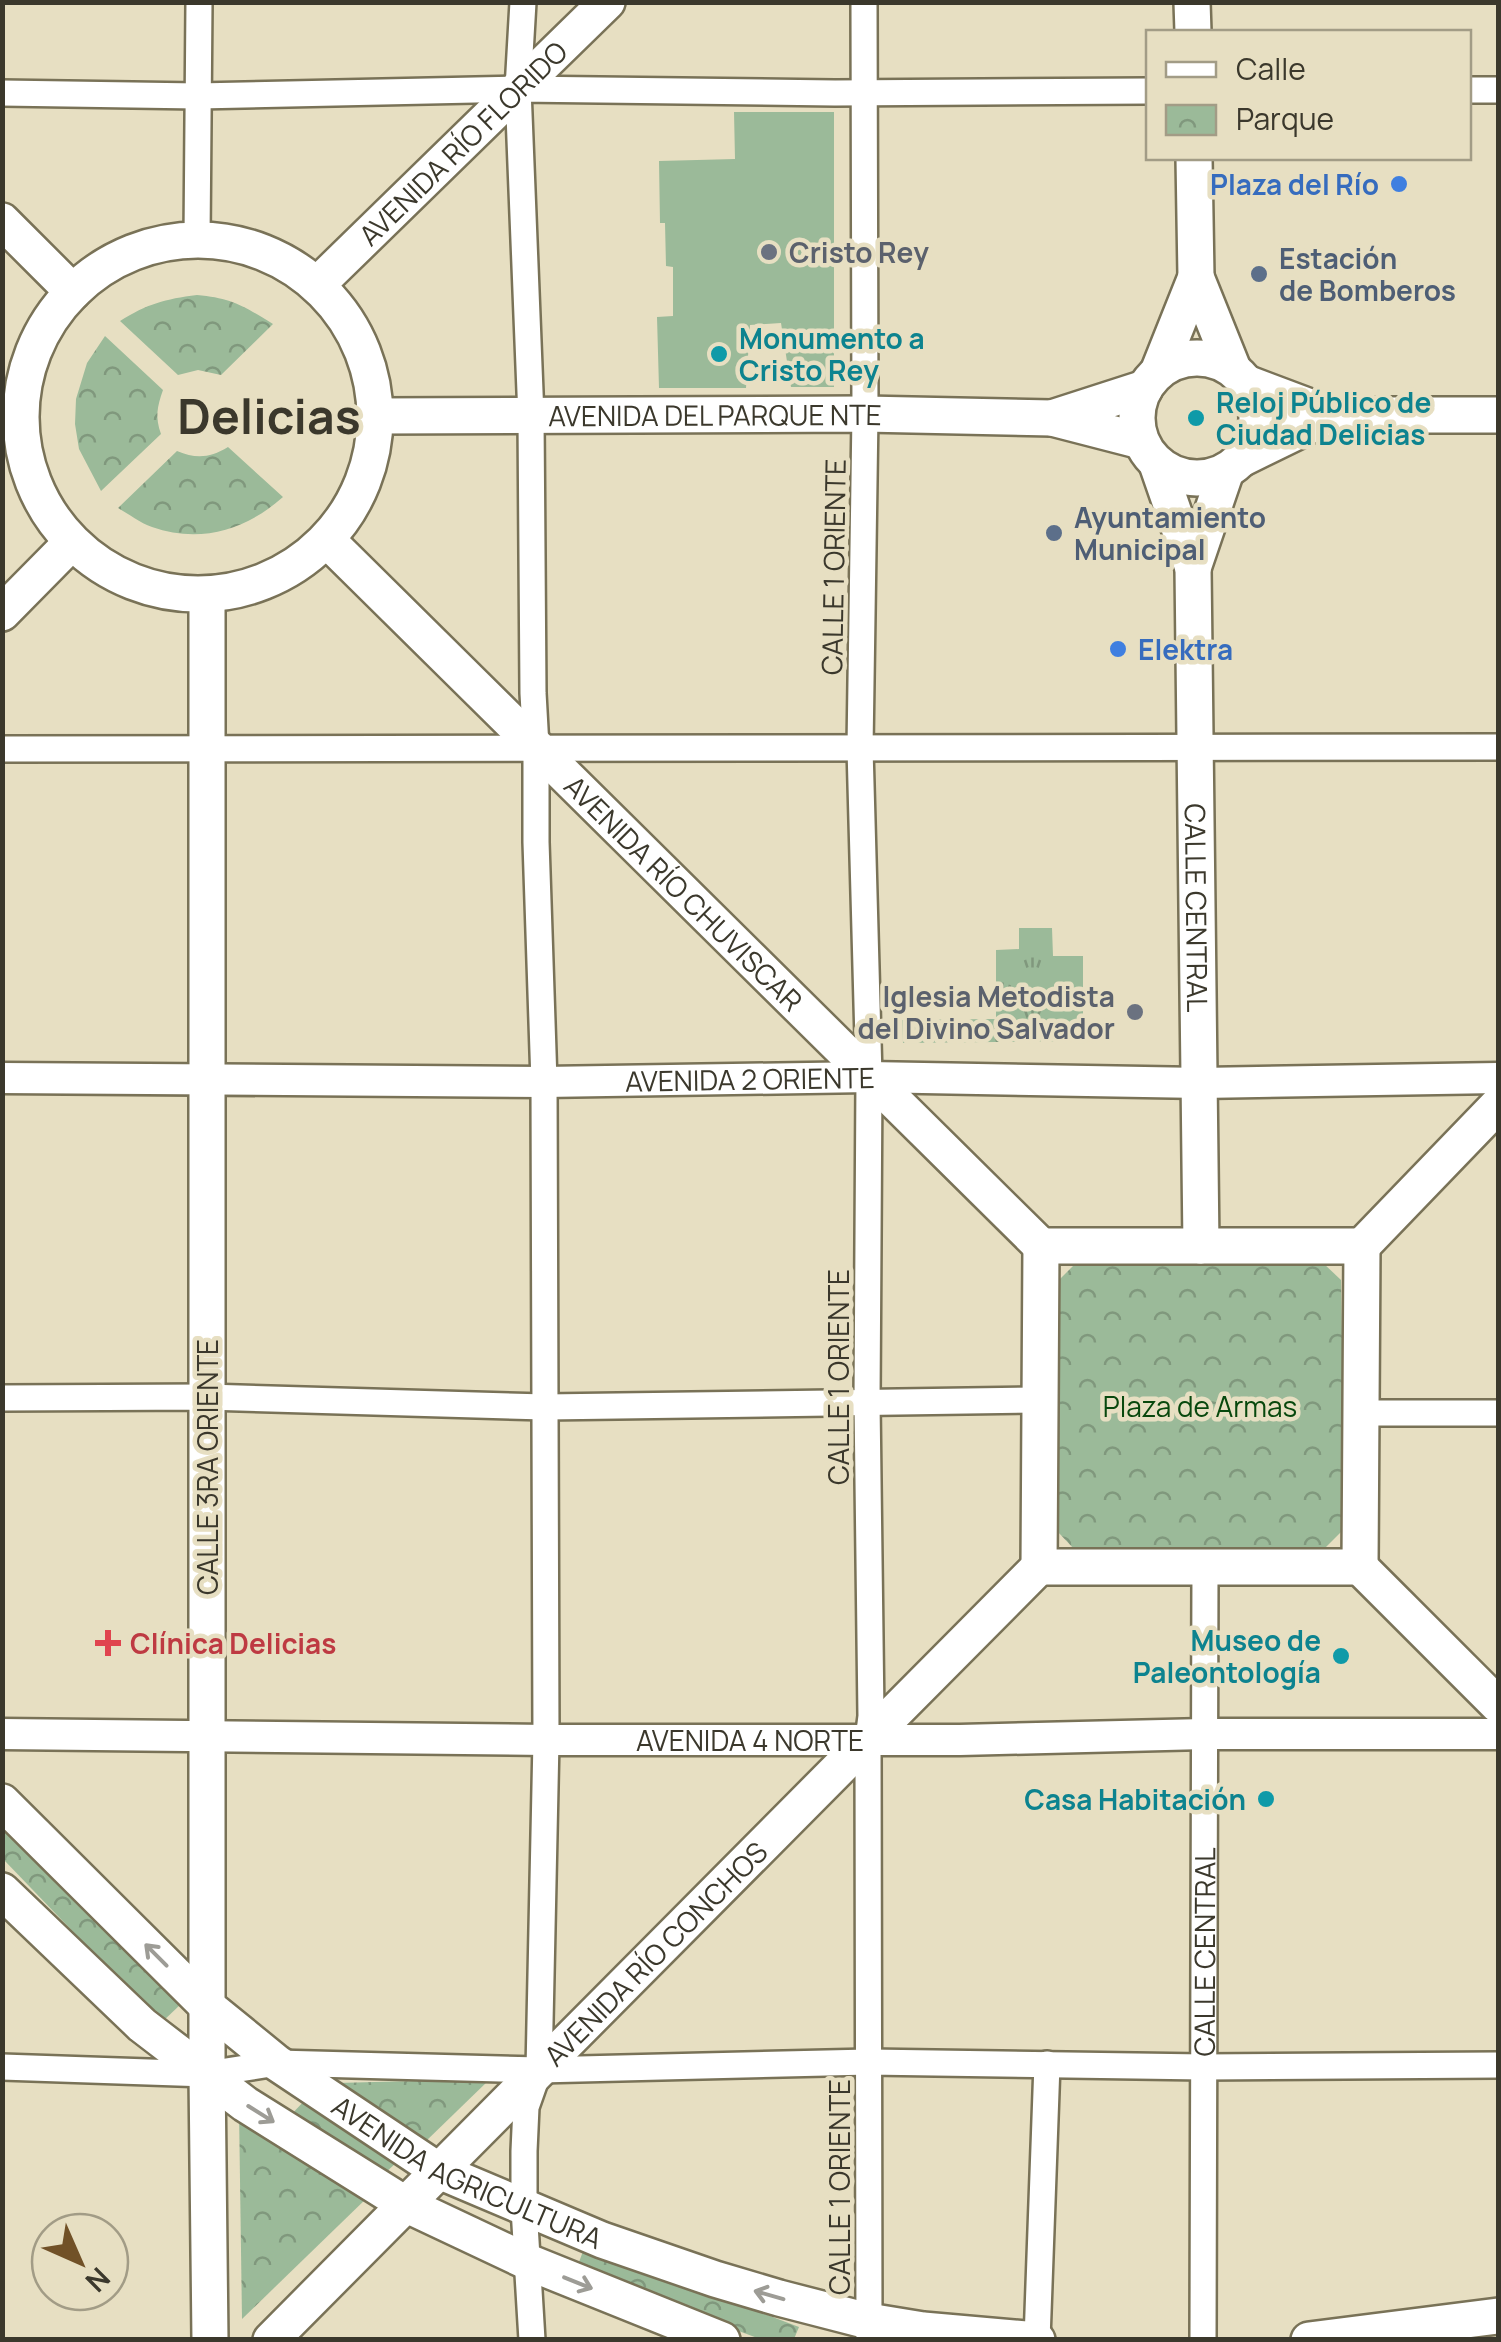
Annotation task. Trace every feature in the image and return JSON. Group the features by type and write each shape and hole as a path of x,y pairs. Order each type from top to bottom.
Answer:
{"main road":[{"name":"AVENIDA RÍO FLORIDO","path":"318,284 608,2"},
{"path":"1192,2 1193,30"},
{"path":"1193,568 1234,465 1251,446 1258,414 1254,397 1240,376 1196,277 1194,160"},
{"path":"2,220 73,292"},
{"path":"198,239 241,244 268,254 318,284 350,322 370,367 377,416 371,461 354,503 327,540 278,575 251,587 206,595 170,593 133,584 100,566 72,543 50,516 34,486 11,418 34,349 51,318 73,292 110,264 152,246 198,239"},
{"path":"1193,568 1137,423 1138,405 1196,277"},
{"path":"1052,418 1152,380 1175,362 1195,358 1215,360 1240,376 1330,414 1498,415"},
{"name":"AVENIDA DEL PARQUE NTE","path":"377,416 865,414 1052,418"},
{"path":"1052,418 1149,452 1172,474 1191,478 1209,477 1330,414"},
{"name":"AVENIDA RÍO CHUVISCAR","path":"327,540 1041,1246"},
{"path":"2,613 72,543"},
{"name":"CALLE CENTRAL","path":"1193,568 1201,1246"},
{"name":"CALLE 3RA ORIENTE","path":"206,595 210,2340"},
{"path":"1360,1567 1362,1246 1498,1105"},
{"path":"1362,1246 1041,1246 1040,1567 1360,1567 1498,1705"},
{"name":"AVENIDA RÍO CONCHOS","path":"271,2340 1040,1567"},
{"name":"AVENIDA AGRICULTURA","path":"2,1802 207,2006 277,2063 439,2171 602,2240 869,2330 923,2330 1037,2340"},
{"name":"AVENIDA AGRICULTURA","path":"2,1890 142,2025 246,2104 405,2204 528,2262 722,2340"},
{"path":"1309,2340 1498,2316"}],"street":[{"path":"198,239 199,2"},
{"path":"523,2 518,89 531,417 536,842 544,1082 546,1740 539,2070 526,2107 524,2208 532,2340"},
{"name":"CALLE 1 ORIENTE","path":"864,2 865,414 860,748 869,1077 869,2330"},
{"path":"2,92 198,96 518,89 1146,92"},
{"path":"1471,90 1498,90"},
{"path":"2,749 1498,747"},
{"name":"AVENIDA 2 ORIENTE","path":"2,1078 544,1082 869,1077 1201,1083 1498,1078"},
{"path":"2,1398 207,1398 545,1407 1040,1400"},
{"path":"1361,1414 1498,1413"},
{"name":"CALLE CENTRAL","path":"1203,2340 1205,1567"},
{"name":"AVENIDA 4 NORTE","path":"2,1734 546,1740 1498,1734"},
{"path":"2,2067 207,2074 277,2063 539,2070 869,2062 1204,2067 1498,2065"},
{"path":"1037,2340 1046,2064"}],"green space":[{"path":"734,112 834,112 834,387 791,387 781,323 750,325 746,388 659,388 657,317 673,316 673,267 666,266 665,223 660,223 659,161 735,159"},
{"path":"197,295 237,304 273,324 221,375 198,370 178,375 120,321 157,303"},
{"path":"105,336 163,390 158,412 161,434 101,491 79,449 75,424 76,399 87,363"},
{"path":"228,447 283,497 254,518 222,531 188,534 152,527 118,508 177,451 203,456"},
{"path":"1019,928 1052,928 1053,956 1083,956 1083,1041 903,1043 902,1020 996,1019 996,950 1019,949"},
{"name":"Plaza de Armas","path":"1078,1261 1322,1262 1341,1280 1345,1528 1322,1551 1075,1550 1057,1531 1055,1284"},
{"path":"2,1818 181,2004 161,2023 3,1859"},
{"path":"490,2079 424,2143 336,2083"},
{"path":"305,2100 398,2161 381,2177 289,2117"},
{"path":"239,2111 370,2195 242,2319"},
{"path":"585,2246 799,2327 794,2339 760,2339 576,2270"}],"place":[{"name":"Plaza del Río","path":"1399,184"},
{"name":"Cristo Rey","path":"769,252"},
{"name":"Estación de Bomberos","path":"1259,274"},
{"name":"Monumento a Cristo Rey","path":"719,354"},
{"name":"Reloj Público de Ciudad Delicias","path":"1196,418"},
{"name":"Ayuntamiento Municipal","path":"1054,533"},
{"name":"Elektra","path":"1118,649"},
{"name":"Iglesia Metodista del Divino Salvador","path":"1135,1012"},
{"name":"Clínica Delicias","path":"108,1643"},
{"name":"Museo de Paleontología","path":"1341,1656"},
{"name":"Casa Habitación","path":"1266,1799"}],"district":[{"name":"Delicias","path":"269,415"}]}
